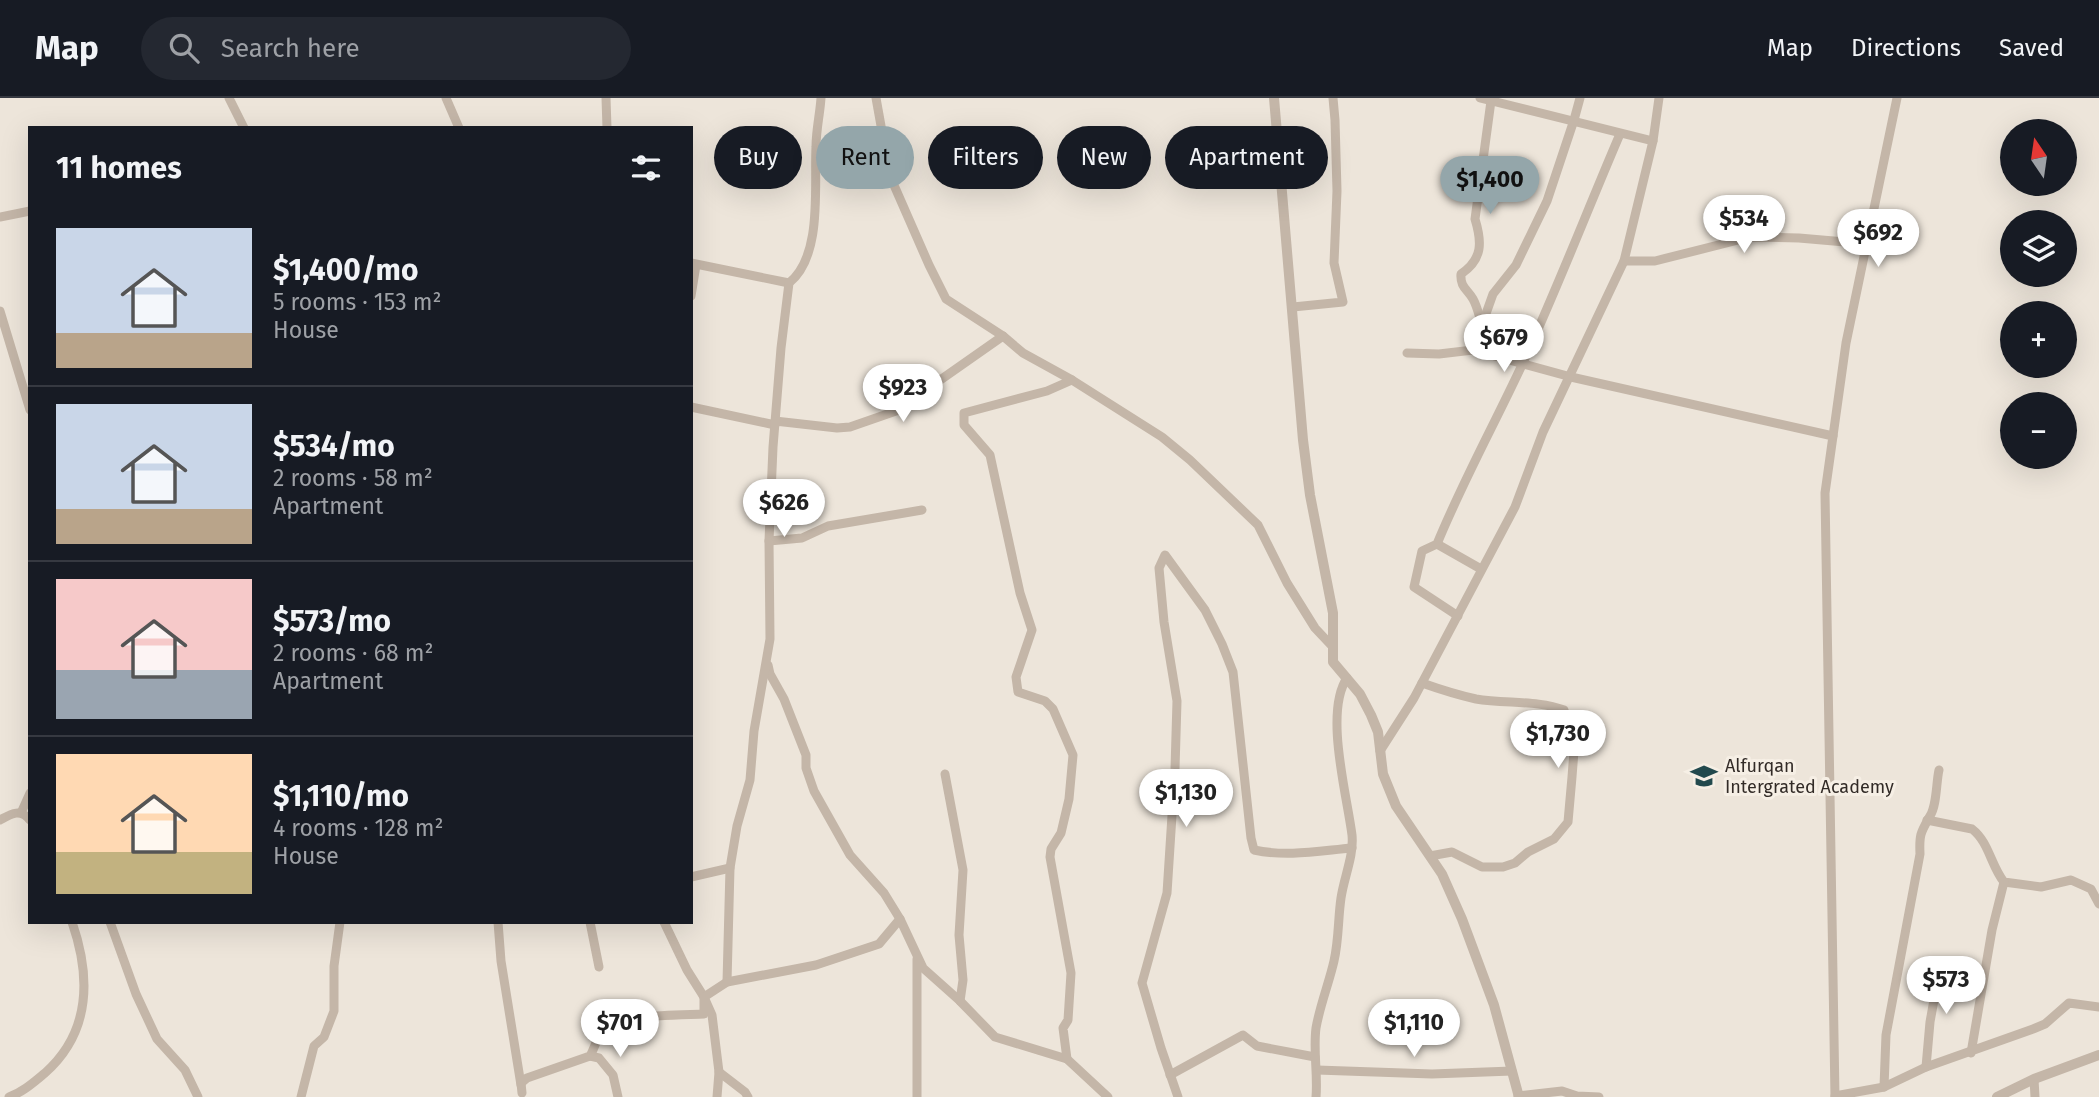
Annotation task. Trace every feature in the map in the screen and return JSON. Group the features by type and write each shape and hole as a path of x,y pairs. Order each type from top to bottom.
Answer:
{"street":[{"path":"229,98 243,126"},
{"path":"446,98 458,126"},
{"path":"606,98 607,126"},
{"path":"727,982 730,868 737,826 750,780 754,731 767,659 771,615 769,541 782,334 789,283 797,277 803,266 814,225 817,129 821,98"},
{"path":"876,98 890,176 937,283 947,299 1003,336 1023,353 1072,380 1162,437 1190,460 1258,525 1301,606 1315,628 1331,645"},
{"path":"1274,98 1306,462 1333,613 1333,662 1360,694 1371,715 1378,732 1383,774 1396,806 1442,874 1494,1004 1519,1096 1562,1091 1577,1096 1599,1097"},
{"path":"1293,307 1343,302 1334,263 1337,191 1333,98"},
{"path":"1480,98 1653,141"},
{"path":"1473,350 1493,294 1516,265 1547,201 1580,98"},
{"path":"1380,751 1422,683 1515,507 1543,432 1624,261 1653,141 1659,98"},
{"path":"1897,98 1846,343 1825,493 1835,1096 1884,1087 1926,1068 2045,1024 2069,1003 2099,1007"},
{"path":"1481,322 1474,300 1460,281 1461,274 1471,267 1479,256 1480,237 1475,219 1491,101"},
{"path":"1458,616 1413,584 1422,551 1437,544 1466,477 1523,363 1620,134"},
{"path":"0,217 28,211"},
{"path":"1624,261 1656,261 1751,237 1868,244"},
{"path":"694,264 789,283"},
{"path":"0,311 28,403"},
{"path":"693,407 775,423 849,427 896,411 1003,336"},
{"path":"1407,353 1438,354 1473,350 1571,377 1833,436"},
{"path":"1067,1059 1063,1028 1068,1020 1071,973 1050,857 1069,799 1073,755 1053,709 1045,701 1018,692 1016,677 1032,630 1020,593 990,455 964,425 964,413 1047,391 1072,380"},
{"path":"769,541 802,538 828,526 922,510"},
{"path":"1437,544 1481,569"},
{"path":"1178,1097 1142,983 1167,893 1175,769 1177,701 1164,622 1159,568 1165,555 1205,610 1233,672 1254,850 1273,854 1296,854 1352,848"},
{"path":"767,659 770,674 784,699 806,755 806,768 814,791 850,855 884,893 929,976 960,1001 995,1037 1067,1059 1108,1097"},
{"path":"1316,1097 1316,1028 1334,962 1340,926 1340,901 1352,848 1341,775 1339,737 1338,701 1341,687 1347,678"},
{"path":"1422,683 1475,699 1527,705 1547,703 1564,710 1574,751 1568,822 1554,838 1528,852 1515,863 1503,867 1482,867 1452,852 1430,856"},
{"path":"1884,1087 1886,1035 1920,854 1920,836 1931,815 1939,770"},
{"path":"946,774 963,870 960,935 963,980 960,1001"},
{"path":"21,813 28,797"},
{"path":"0,820 11,814 21,813 28,818"},
{"path":"1927,820 1972,829 1977,833 1996,873 2004,882 2041,887 2071,880 2091,890 2099,904"},
{"path":"693,877 730,868"},
{"path":"1971,1053 1992,930 2004,882"},
{"path":"704,997 727,982 784,973 879,944 900,919"},
{"path":"9,1097 30,1086 53,1066 67,1049 76,1030 85,988 80,947 73,924"},
{"path":"111,924 135,994 158,1040 185,1070 198,1097"},
{"path":"301,1097 314,1046 324,1037 334,1011 334,966 340,924"},
{"path":"498,924 501,961 523,1095"},
{"path":"590,924 599,967"},
{"path":"665,924 712,1015 719,1072 716,1097"},
{"path":"917,955 917,1097"},
{"path":"1926,1068 1930,1022 1941,961"},
{"path":"590,1056 603,1026 610,1021 704,1014 704,997"},
{"path":"1170,1075 1243,1035 1257,1046 1315,1057"},
{"path":"1997,1097 2034,1079 2099,1055"},
{"path":"523,1095 521,1083 527,1078 590,1056 599,1058 613,1075 618,1097"},
{"path":"1317,1070 1432,1074 1512,1071"},
{"path":"719,1072 748,1097"},
{"path":"2034,1079 2035,1097"}],"place":[{"name":"Alfurqan Intergrated Academy","path":"1704,776"}]}
